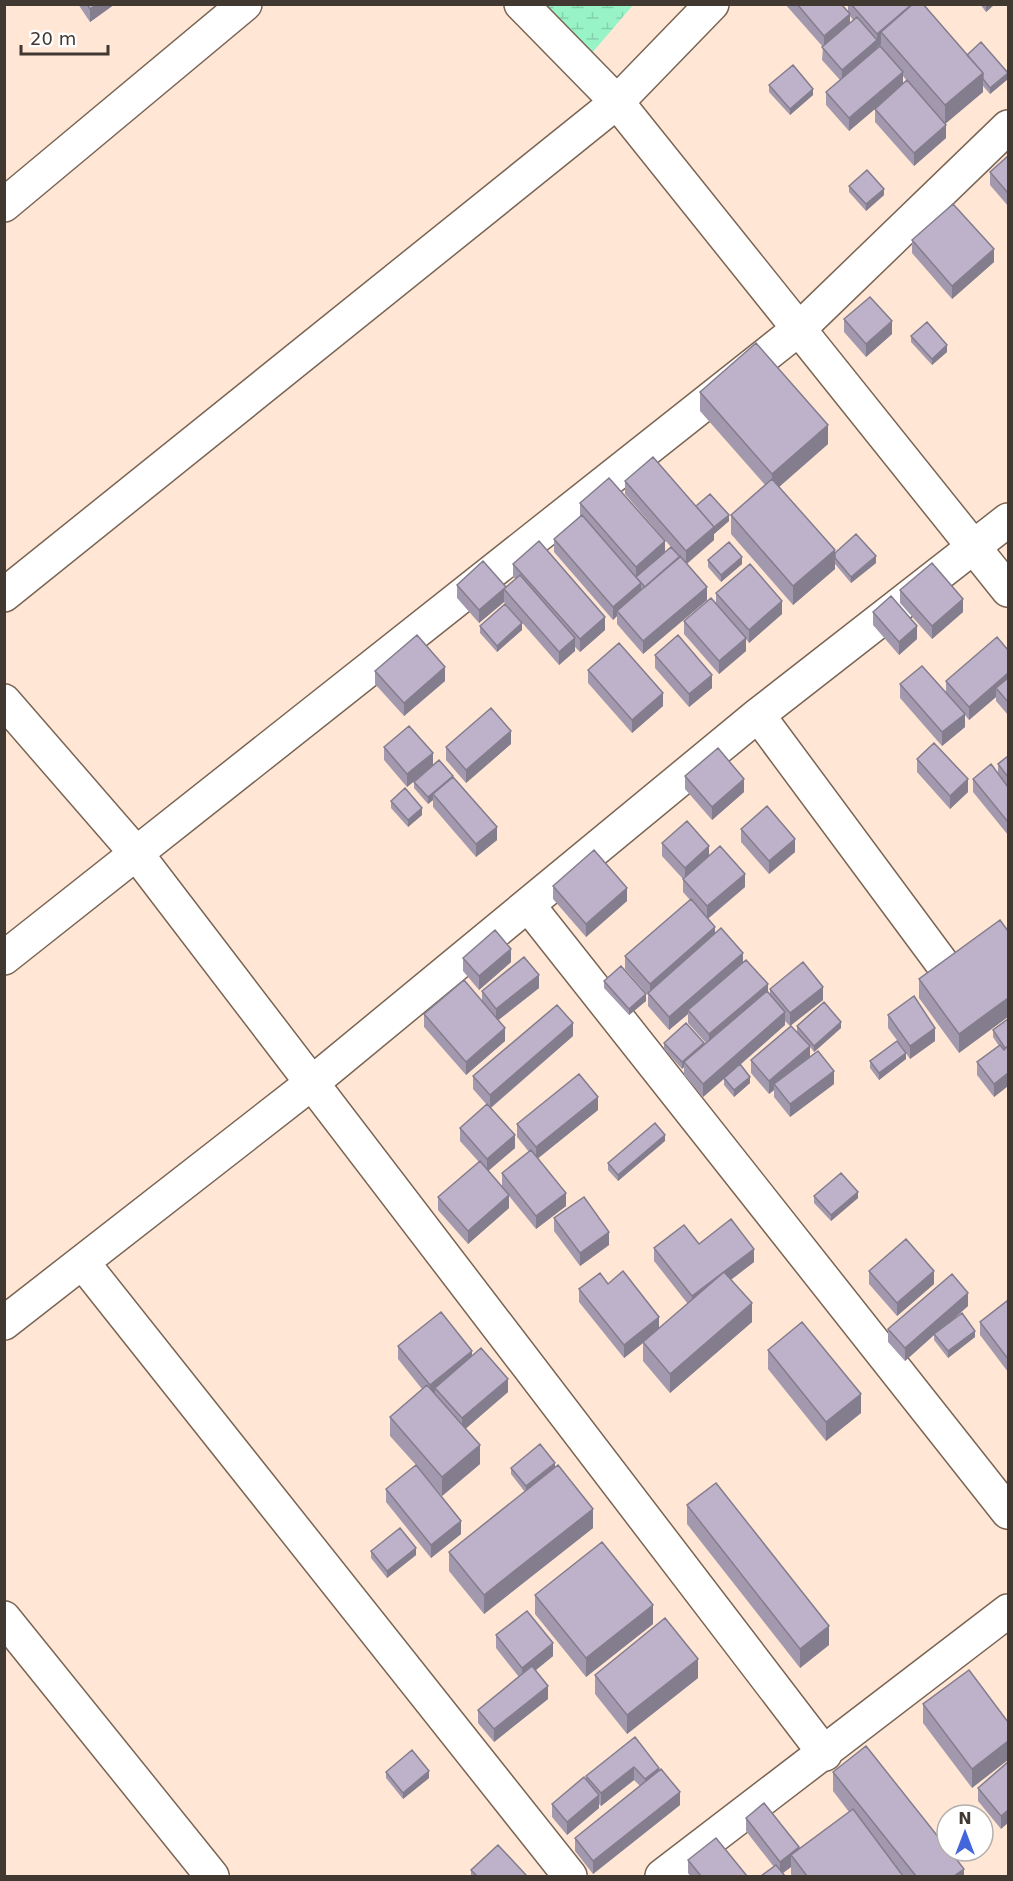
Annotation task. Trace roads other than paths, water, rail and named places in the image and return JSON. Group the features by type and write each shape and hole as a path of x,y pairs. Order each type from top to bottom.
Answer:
{"street":[{"path":"4,205 245,4"},
{"path":"520,4 616,102 800,328 1008,590"},
{"path":"4,595 616,102 712,4"},
{"path":"4,958 800,328 1008,127"},
{"path":"4,1323 313,1082 758,716 976,548 1008,520"},
{"path":"4,701 136,853 825,1754"},
{"path":"758,716 944,966"},
{"path":"528,905 1008,1512"},
{"path":"83,1263 570,1876"},
{"path":"662,1876 825,1754 1008,1611"},
{"path":"4,1618 212,1876"}]}
